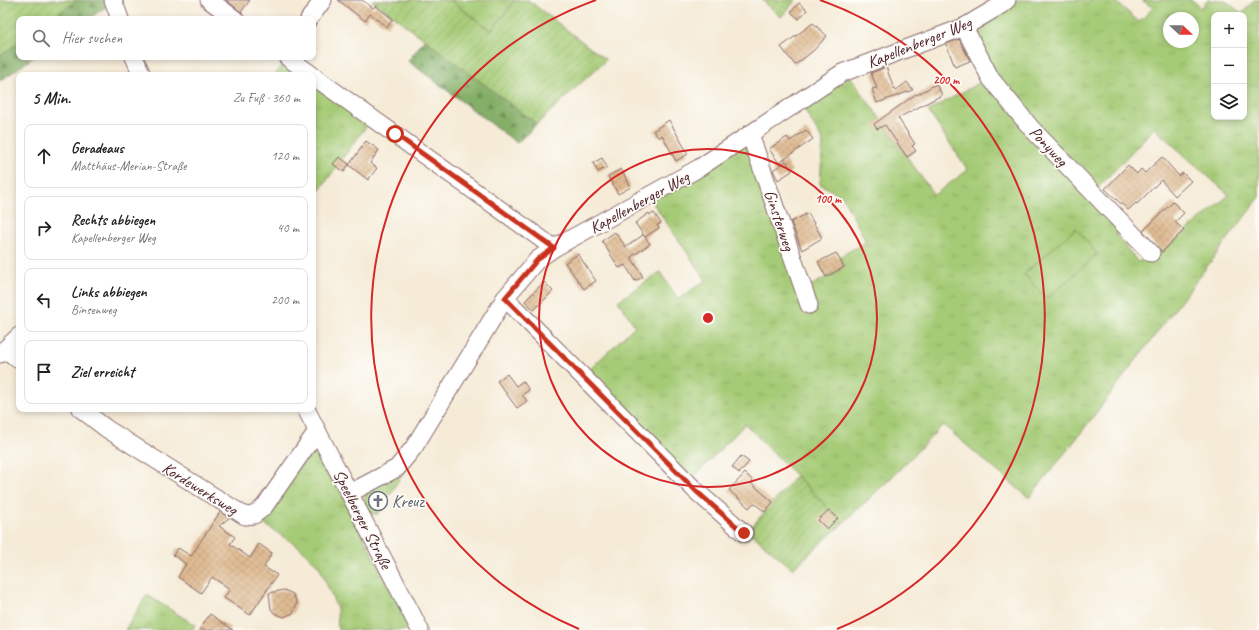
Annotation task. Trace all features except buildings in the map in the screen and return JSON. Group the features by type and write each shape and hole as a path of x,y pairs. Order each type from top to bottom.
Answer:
{"street":[{"path":"113,0 119,16"},
{"path":"209,0 231,16"},
{"path":"311,16 323,0"},
{"name":"Kapellenberger Weg","path":"350,493 397,468 414,446 505,298 537,260 554,248 699,168 842,73 964,27 1007,0"},
{"name":"Ponyweg","path":"964,27 991,79 1026,122 1151,253"},
{"path":"135,60 141,72"},
{"path":"291,60 308,72"},
{"path":"316,78 554,248"},
{"name":"Ginsterweg","path":"750,134 809,305"},
{"path":"505,298 696,491 744,533"},
{"path":"16,339 2,351 16,358"},
{"name":"Kordewerksweg","path":"85,412 107,429 245,516 254,515 264,506 317,431"},
{"name":"Speelberger Straße","path":"308,412 420,630"}],"green space":[{"path":"0,0 77,0 55,16 16,16 16,44 0,56"},
{"path":"77,0 103,0 106,7 92,16 55,16"},
{"path":"372,0 450,0 491,31 515,0 528,0 606,60 537,124"},
{"path":"450,0 515,0 491,31"},
{"path":"762,0 796,0 781,17"},
{"path":"1017,0 1114,0 1139,22 1153,8 1142,0 1192,0 1201,8 1208,0 1225,0 1240,12 1211,12 1211,120 1247,120 1247,12 1244,12 1254,0 1259,0 1259,198 1077,438 1029,498 943,425 891,478 843,523 745,424 691,480 587,372 635,326 618,301 660,272 678,299 706,280 651,200 745,143 807,288 844,267 839,257 866,242 843,197 820,184 823,141 802,106 850,76 934,195 968,170 928,111 986,79 1120,225 1116,235 1138,262 1160,250 1162,252 1229,195 1154,128 1096,190 1002,86 975,38 979,24 997,16"},
{"path":"425,39 537,124 517,143 408,61"},
{"path":"16,44 16,60 30,60 0,81 0,56"},
{"path":"283,64 294,72 277,72"},
{"path":"316,87 368,124 342,159 339,157 334,164 337,167 318,192 316,191"},
{"path":"1076,228 1097,254 1047,299 1024,274"},
{"path":"312,448 319,449 411,630 338,630 337,608 319,566 299,547 261,522"},
{"path":"410,461 378,514 369,514 363,502 367,491"},
{"path":"796,476 843,523 793,569 748,531"},
{"path":"147,595 195,625 192,630 125,630"}],"place":[{"name":"Kreuz","path":"378,501"}],"route":[{"path":"395,134 554,248 537,260 505,298 696,491 744,533"}]}
